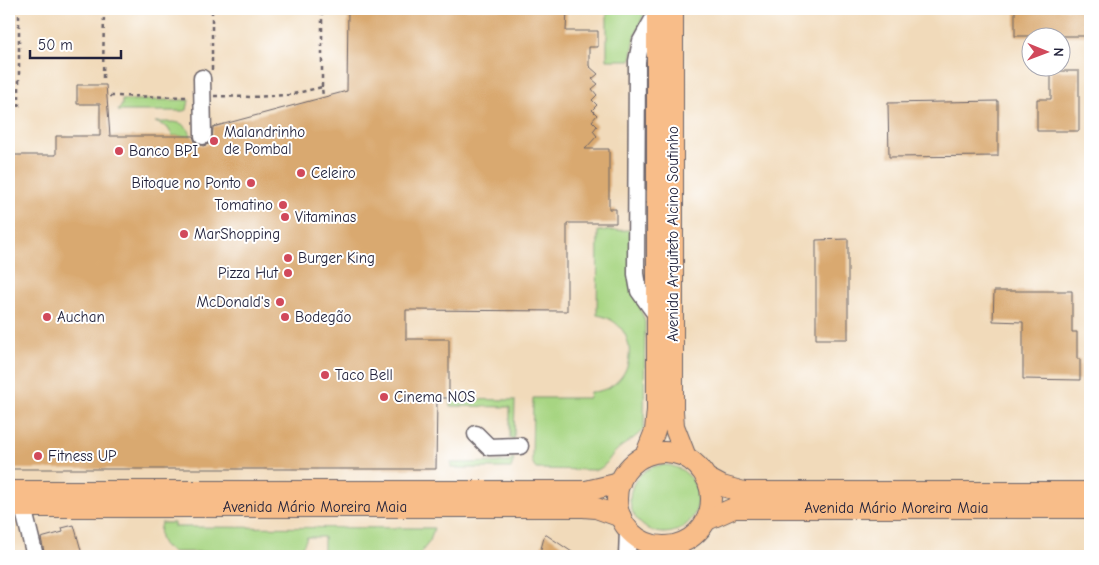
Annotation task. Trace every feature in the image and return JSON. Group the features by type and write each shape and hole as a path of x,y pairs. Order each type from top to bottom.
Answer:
{"main road":[{"name":"Avenida Arquiteto Alcino Soutinho","path":"645,456 654,430 656,410 662,10"},
{"name":"Avenida Arquiteto Alcino Soutinho","path":"662,10 673,411 674,426 686,457"},
{"path":"659,452 673,452 686,457 695,463 707,478 712,499 707,520 699,532 688,540 654,551 648,544 637,538 624,523 618,506 617,495 620,483 634,462 645,456 659,452"},
{"name":"Avenida Mário Moreira Maia","path":"707,478 727,488 744,492 1090,492"},
{"name":"Avenida Mário Moreira Maia","path":"9,490 586,490 620,483"},
{"name":"Avenida Mário Moreira Maia","path":"16,507 582,507 596,508 624,523"},
{"name":"Avenida Mário Moreira Maia","path":"707,520 734,508 1090,508"}],"street":[{"path":"203,136 203,96 207,78"},
{"path":"476,434 489,446 520,446"},
{"path":"16,507 35,556"},
{"path":"624,523 626,556"}],"path":[{"path":"19,9 19,107"},
{"path":"103,78 104,9"},
{"path":"207,78 212,9"},
{"path":"322,9 323,98"},
{"path":"110,96 288,96 322,87"}],"green space":[{"path":"607,9 643,9 643,16 635,37 631,60 607,60"},
{"path":"122,100 189,100 187,110 184,111 118,111 122,105"},
{"path":"155,122 182,124 189,130 191,136 173,136 167,127"},
{"path":"631,230 632,284 645,322 644,428 597,470 536,469 532,461 533,398 589,398 590,392 606,389 618,381 626,369 629,356 628,343 622,330 612,321 597,315 598,231"},
{"path":"451,399 515,400 514,439 510,438 510,407 450,406"},
{"path":"512,458 514,459 511,468 451,468 451,463 510,462"},
{"path":"664,465 677,468 688,475 695,486 698,499 695,512 688,523 677,530 664,533 651,530 640,523 633,512 630,499 633,486 640,475 651,468"},
{"path":"161,523 174,523 174,527 434,528 430,541 418,556 324,556 324,537 307,537 299,550 293,552 174,552 161,541"}],"building":[{"name":"MarShopping","path":"348,9 567,9 566,31 598,31 598,47 589,47 589,66 598,74 592,79 598,84 592,89 597,95 592,100 597,105 592,110 597,115 592,121 597,126 593,131 597,136 585,149 609,149 609,209 616,209 616,223 567,223 567,311 406,310 406,339 449,339 449,398 437,398 436,469 9,469 9,155 56,155 56,136 100,136 100,104 77,104 77,85 106,85 110,136 193,136 195,142 203,146 209,144 212,140 213,127 347,91"},
{"path":"1015,9 1090,9 1090,36 1072,36 1072,28 1022,28 1022,36 1015,36"},
{"path":"1072,71 1079,71 1079,131 1037,131 1037,99 1051,99 1051,78 1072,78"},
{"path":"998,101 998,156 889,157 888,103"},
{"path":"848,239 848,339 816,339 816,240"},
{"path":"994,291 1072,291 1072,332 1077,332 1077,359 1080,359 1080,380 1023,379 1023,322 993,321"},
{"path":"74,525 81,550 55,556 45,556 41,538 63,532 62,528"},
{"path":"545,534 578,556 539,556"}],"place":[{"name":"Malandrinho de Pombal","path":"214,141"},
{"name":"Banco BPI","path":"119,151"},
{"name":"Celeiro","path":"301,173"},
{"name":"Bitoque no Ponto","path":"251,183"},
{"name":"Tomatino","path":"283,205"},
{"name":"Vitaminas","path":"285,217"},
{"name":"MarShopping","path":"184,234"},
{"name":"Burger King","path":"288,258"},
{"name":"Pizza Hut","path":"288,273"},
{"name":"McDonald's","path":"280,302"},
{"name":"Auchan","path":"47,317"},
{"name":"Bodegão","path":"285,317"},
{"name":"Taco Bell","path":"325,375"},
{"name":"Cinema NOS","path":"384,397"},
{"name":"Fitness UP","path":"38,456"}]}
